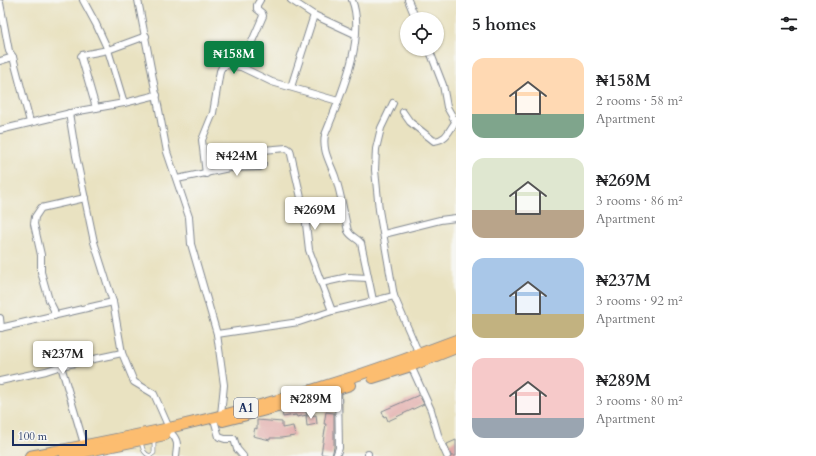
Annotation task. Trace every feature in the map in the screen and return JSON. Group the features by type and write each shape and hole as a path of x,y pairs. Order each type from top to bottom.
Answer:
{"highway":[{"name":"A1","path":"30,456 89,450 154,438 170,431 221,415 362,374 456,340"},
{"name":"A1","path":"65,456 170,431 253,414 411,366 456,348"}],"street":[{"path":"83,0 108,50 124,103"},
{"path":"138,0 167,152 189,217 191,244 217,334 224,385 221,415"},
{"path":"241,67 263,16 257,9 257,5 260,0"},
{"path":"291,0 314,15 355,34"},
{"path":"352,0 356,11 353,54 347,79 325,136 324,150 335,177 348,231 351,236 357,238 361,244 373,300"},
{"path":"408,0 413,12"},
{"path":"0,3 8,46 13,58 30,122"},
{"path":"290,87 314,15"},
{"path":"96,108 81,56 108,50 146,36"},
{"path":"403,112 410,122 434,141 441,141 456,122 447,107 443,84 431,56"},
{"path":"0,61 13,58"},
{"path":"206,174 202,140 214,113 220,71 222,67 227,65 241,67 272,82 338,101"},
{"path":"0,130 69,113 124,103 157,95"},
{"path":"393,103 381,128 375,160 378,203 394,296 419,354"},
{"path":"69,113 76,156 94,242 113,302 122,353 134,382 154,394 170,431 176,440 176,456"},
{"path":"176,179 206,174 229,168 260,167 263,164 263,150 287,148 290,150 305,214 307,242 332,311"},
{"path":"54,316 54,310 49,300 41,272 41,255 34,224 35,217 41,208 85,198"},
{"path":"384,234 440,220 456,218"},
{"path":"321,283 348,277 368,278"},
{"path":"217,334 299,322 332,311 394,296"},
{"path":"0,318 0,328 113,302"},
{"path":"0,381 122,353"},
{"path":"61,366 89,450"},
{"path":"411,366 431,410 439,438 447,456"},
{"path":"336,456 339,448 338,389"},
{"path":"215,423 219,437 234,439 237,449 243,456"}],"lane":[{"path":"141,441 143,451 150,456 154,453 154,438"}],"building":[{"path":"419,395 424,404 388,421 386,416 384,417 382,411"},
{"path":"305,407 307,415 283,417 282,412"},
{"path":"326,412 334,413 334,447 332,456 321,454 326,424 324,424"},
{"path":"316,415 317,424 307,426 306,416"},
{"path":"257,420 282,422 282,428 293,426 295,436 270,438 270,440 253,436 255,428 257,429"},
{"path":"456,440 456,456 451,456 447,444"}]}
